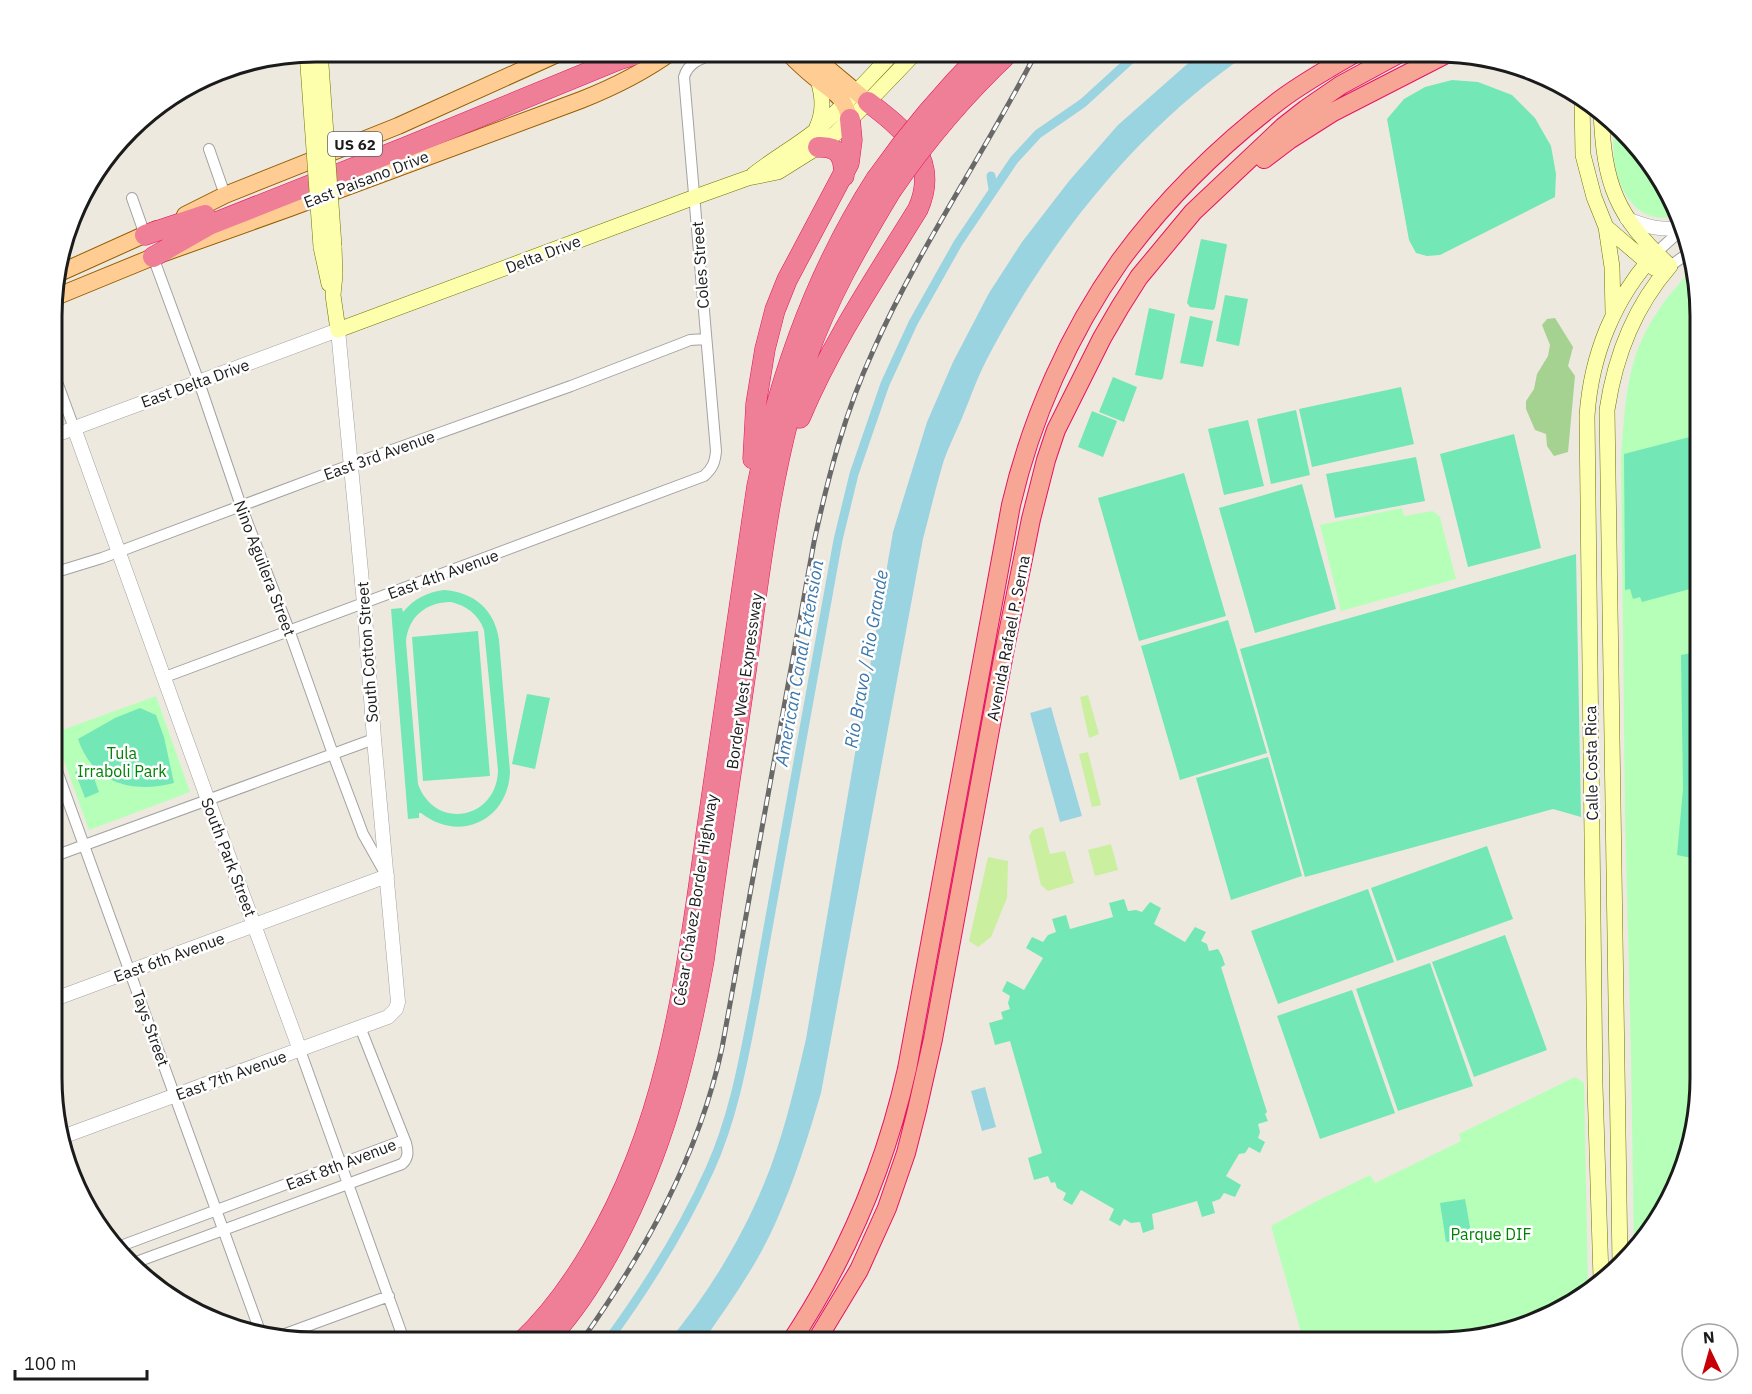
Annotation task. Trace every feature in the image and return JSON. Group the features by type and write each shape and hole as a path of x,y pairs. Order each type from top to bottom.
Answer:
{"highway":[{"path":"145,235 195,219 599,62"},
{"path":"153,257 209,225 406,147 600,62"},
{"name":"César Chávez Border Highway","path":"529,1332 554,1306 583,1266 614,1210 646,1134 670,1053 686,968 703,909 755,534 763,453 792,351 824,270 841,237 883,185 903,141 927,111 974,62"},
{"path":"772,494 787,423 805,366 820,325 883,185 910,164 970,92 1000,62"},
{"name":"Avenida Rafael P. Serna","path":"797,1332 810,1313 857,1224 874,1182 899,1106 1011,505 1026,448 1036,421 1059,368 1097,297 1120,261 1148,227 1176,195 1250,125 1281,99 1340,62"},
{"name":"Avenida Rafael P. Serna","path":"822,1332 859,1270 887,1208 918,1110 940,1005 1005,648 1037,491 1056,430 1102,338 1133,286 1193,212 1283,127 1341,85 1382,62"},
{"path":"1223,183 1254,166 1333,112 1430,62"},
{"path":"755,534 817,379 840,334 925,195 924,168 911,140 892,120 862,97"},
{"path":"755,534 756,404 765,349 775,310 788,280 849,163 852,140 847,112"},
{"path":"817,139 835,149 842,158 844,176"},
{"path":"554,1332 571,1312 602,1267 648,1173 665,1127 683,1065 693,1019 703,909"}],"main road":[{"name":"South Cotton Street","path":"308,62 327,246"},
{"name":"South Cotton Street","path":"320,62 326,274 333,295 338,330"},
{"name":"US 62","path":"65,270 145,235 225,195 398,126 540,62"},
{"name":"East Paisano Drive","path":"63,294 153,257 581,100 631,78 656,62"},
{"path":"798,62 838,94 847,112"},
{"path":"822,62 862,97"},
{"name":"Delta Drive","path":"338,330 695,197 748,178 778,172 862,97 887,62"},
{"name":"Delta Drive","path":"862,97 889,81 907,62"},
{"path":"817,139 823,103 818,80"},
{"path":"889,81 887,104 892,120"},
{"path":"1582,107 1583,156 1594,197 1606,227 1612,267 1612,315"},
{"path":"1602,123 1605,161 1617,202 1652,257"},
{"path":"1606,227 1652,257 1667,271"},
{"name":"Calle Costa Rica","path":"1601,1272 1596,1108 1588,389 1612,315 1652,257"},
{"name":"Calle Costa Rica","path":"1620,1254 1607,410 1618,357 1629,330 1644,301 1667,271"},
{"path":"1596,1108 1617,1107"}],"street":[{"name":"Coles Street","path":"695,62 687,68 684,84 716,451 715,462"},
{"path":"209,149 225,195"},
{"path":"132,198 145,235"},
{"path":"1627,219 1645,226 1675,229"},
{"path":"1652,257 1677,233"},
{"name":"Nino Aguilera Street","path":"153,257 241,506 363,834 387,876"},
{"path":"1667,271 1684,257"},
{"name":"East Delta Drive","path":"62,433 338,330"},
{"name":"South Cotton Street","path":"338,330 364,603 398,1002 396,1010"},
{"name":"East 3rd Avenue","path":"62,570 536,399 680,344 706,339"},
{"name":"South Park Street","path":"62,395 402,1332"},
{"name":"East 4th Avenue","path":"165,677 704,476 715,462"},
{"path":"62,853 374,739"},
{"name":"Tays Street","path":"62,784 258,1326"},
{"name":"East 6th Avenue","path":"62,996 387,876"},
{"name":"East 7th Avenue","path":"68,1135 388,1017 396,1010"},
{"path":"360,1027 405,1140"},
{"name":"East 8th Avenue","path":"124,1245 405,1140 406,1161 402,1164 139,1261"},
{"path":"293,1331 389,1296"}],"green space":[{"path":"1452,80 1478,82 1512,95 1535,118 1551,146 1556,174 1555,197 1440,255 1427,256 1416,253 1409,240 1387,119 1404,99 1425,87"},
{"path":"1613,134 1648,174 1670,217 1652,216 1642,212 1633,204 1620,183 1614,158"},
{"path":"1201,239 1227,245 1213,310 1190,307 1187,303"},
{"path":"1687,275 1690,299 1690,1095 1686,1128 1671,1176 1648,1220 1634,1238 1625,815 1621,454 1625,405 1635,357 1645,333 1674,290"},
{"path":"1225,295 1248,299 1239,346 1216,341"},
{"path":"1149,308 1175,314 1161,380 1135,375"},
{"path":"1190,316 1213,321 1203,367 1180,363"},
{"path":"1555,318 1573,347 1568,366 1575,376 1568,452 1554,456 1547,446 1546,434 1535,430 1526,409 1526,401 1534,389 1537,374 1548,356 1550,345 1542,325 1547,319"},
{"path":"1113,377 1137,387 1124,422 1099,412"},
{"path":"1401,387 1414,444 1312,467 1299,409"},
{"path":"1296,410 1310,475 1271,484 1257,419"},
{"path":"1092,411 1117,421 1103,457 1078,447"},
{"path":"1248,420 1264,486 1224,495 1208,429"},
{"path":"1514,434 1541,548 1468,567 1440,454"},
{"path":"1690,437 1690,589 1642,602 1640,597 1633,599 1630,589 1625,590 1624,454"},
{"path":"1416,457 1425,501 1335,518 1326,474"},
{"path":"1184,473 1226,616 1139,641 1098,498"},
{"path":"1302,484 1336,609 1255,633 1219,508"},
{"path":"1402,508 1404,516 1433,511 1440,517 1456,579 1341,611 1320,525"},
{"path":"1576,554 1581,817 1553,809 1305,877 1240,649"},
{"path":"455,591 465,594 481,604 493,620 499,640 510,772 507,789 501,803 491,814 479,822 465,826 451,826 436,822 421,813 419,813 419,818 408,819 391,609 402,608 403,612 426,594","holes":["442,603 457,604 467,608 475,615 484,630 498,770 495,787 487,800 477,809 464,813 451,813 438,809 426,799 418,784 406,642 410,625 426,608"]},
{"path":"1228,620 1267,753 1180,780 1141,646"},
{"path":"478,631 490,776 423,781 412,637"},
{"path":"1690,653 1690,858 1677,855 1683,789 1681,655"},
{"path":"527,694 550,698 535,769 512,764"},
{"path":"1088,695 1099,734 1089,738 1080,697"},
{"name":"Tula Irraboli Park","path":"156,696 190,792 89,830 62,755 62,730"},
{"path":"140,708 156,715 164,737 174,783 143,787 116,782 93,766 78,739 115,718"},
{"path":"1088,752 1101,805 1092,807 1079,754"},
{"path":"1268,757 1302,876 1231,900 1196,778"},
{"path":"90,767 99,792 85,798 75,772"},
{"path":"1043,827 1050,854 1065,851 1074,883 1048,891 1041,885 1029,836 1033,830"},
{"path":"1111,844 1118,870 1095,876 1088,850"},
{"path":"1487,846 1513,919 1397,961 1371,888"},
{"path":"988,857 1008,861 1007,898 991,937 978,947 969,941"},
{"path":"1368,889 1394,962 1278,1004 1251,931"},
{"path":"1124,899 1128,911 1142,912 1150,902 1161,908 1154,924 1185,942 1195,927 1206,932 1201,941 1207,944 1209,951 1218,949 1225,965 1221,967 1268,1121 1258,1124 1260,1132 1258,1138 1265,1142 1260,1153 1249,1147 1245,1153 1239,1154 1226,1176 1241,1185 1235,1197 1224,1193 1220,1199 1212,1202 1215,1213 1202,1217 1197,1201 1152,1214 1154,1229 1143,1233 1140,1222 1131,1223 1124,1219 1120,1226 1109,1220 1114,1209 1081,1190 1072,1205 1063,1200 1066,1193 1057,1188 1055,1182 1051,1183 1048,1176 1034,1180 1028,1158 1042,1153 1010,1041 995,1045 989,1023 1003,1019 1001,1012 1010,1009 1008,1003 1010,996 1002,991 1007,981 1024,990 1043,958 1026,948 1032,937 1043,942 1048,935 1056,932 1052,919 1066,915 1070,929 1113,917 1109,903"},
{"path":"1505,935 1547,1050 1474,1077 1432,962"},
{"path":"1430,963 1473,1086 1398,1111 1356,989"},
{"path":"1352,990 1395,1113 1320,1139 1277,1016"},
{"name":"Parque DIF","path":"1575,1077 1584,1083 1588,1282 1534,1313 1486,1328 1453,1332 1301,1332 1271,1226 1370,1175 1375,1183 1461,1141 1459,1134"},
{"path":"1465,1199 1472,1238 1446,1242 1440,1203"}],"water":[{"path":"1190,62 1237,62 1171,114 1100,188 1039,271 1012,314 980,374 948,449 923,539 821,1093 811,1126 775,1224 732,1300 710,1332 676,1332 713,1281 751,1213 771,1166 786,1119 806,1039 893,532 927,422 953,362 989,293 1022,242 1069,181 1118,125"},
{"path":"1051,707 1082,816 1060,822 1030,713"},
{"path":"985,1087 996,1127 982,1131 971,1091"}],"waterway":[{"name":"American Canal Extension","path":"614,1332 676,1236 710,1169 726,1128 755,1000 838,540 854,474 885,384 913,323 958,243 1014,160 1038,134 1083,103 1128,62"},
{"path":"991,176 993,189"}],"railway":[{"path":"588,1332 626,1274 666,1203 684,1166 712,1089 722,1048 814,542 831,469 854,397 891,312 1031,62"}],"water label":[{"name":"Río Bravo / Rio Grande","path":"866,659"}]}
